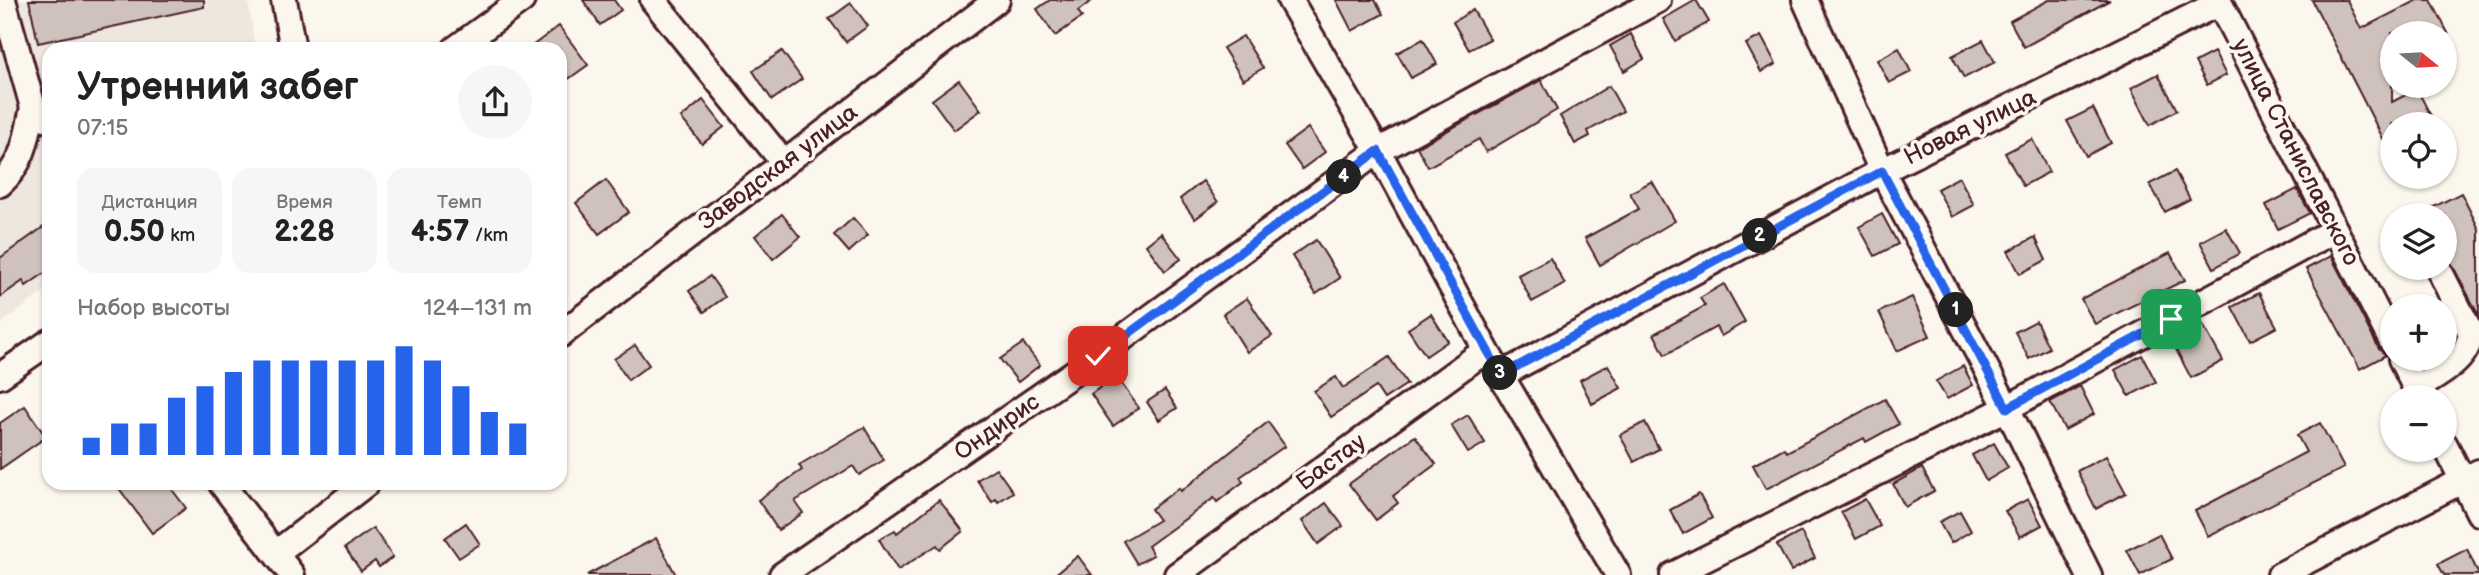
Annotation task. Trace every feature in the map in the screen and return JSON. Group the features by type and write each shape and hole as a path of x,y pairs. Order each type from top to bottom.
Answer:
{"street":[{"path":"0,184 15,171 41,113 3,0"},
{"path":"284,0 292,42"},
{"path":"465,42 522,0"},
{"path":"653,0 784,163"},
{"name":"Заводская улица","path":"567,330 997,0"},
{"path":"1290,0 1378,151 1486,350 1618,575"},
{"name":"Ондирис","path":"782,575 1098,356 1378,151 1658,0"},
{"path":"1805,0 1882,171 2007,408 2089,575"},
{"name":"Новая улица","path":"1501,375 1882,171 2219,1"},
{"name":"улица Станиславского","path":"2219,1 2380,318"},
{"path":"1673,575 2007,408 2336,230"},
{"path":"2428,385 2463,357 2472,333 2444,280"},
{"path":"0,376 42,347"},
{"name":"Бастау","path":"1177,575 1486,350"},
{"path":"2457,459 2471,476 2479,513"},
{"path":"2280,575 2471,476"},
{"path":"226,490 292,575"},
{"path":"276,553 358,490"}],"shaded area":[{"path":"0,0 248,0 254,42 42,42 42,293 0,324"}],"building":[{"path":"29,0 204,0 204,7 38,43"},
{"path":"583,0 614,0 621,10 600,25"},
{"path":"1050,0 1093,0 1078,11 1082,17 1055,36 1037,9"},
{"path":"1336,0 1375,0 1383,14 1352,31"},
{"path":"1696,0 1709,22 1675,41 1663,19"},
{"path":"2049,0 2110,0 2024,47 2010,21"},
{"path":"2312,0 2347,0 2361,29 2418,0 2431,0 2442,21 2380,21 2380,98 2392,98 2392,102 2400,98 2422,98 2429,112 2380,112 2380,133"},
{"path":"851,3 868,26 846,42 829,19"},
{"path":"1473,10 1490,39 1469,50 1453,22"},
{"path":"559,26 588,65 567,80 567,42 537,42"},
{"path":"1631,34 1644,59 1624,71 1610,46"},
{"path":"1243,36 1263,68 1243,80 1223,48"},
{"path":"1761,36 1776,64 1761,72 1746,44"},
{"path":"1423,39 1437,64 1411,78 1397,53"},
{"path":"1983,40 1995,62 1964,78 1952,56"},
{"path":"1899,48 1911,72 1889,83 1877,60"},
{"path":"782,51 802,79 772,100 753,71"},
{"path":"2214,52 2226,75 2207,85 2195,62"},
{"path":"2158,74 2177,110 2150,125 2131,88"},
{"path":"959,80 981,110 954,130 932,100"},
{"path":"1541,80 1557,110 1486,152 1479,139 1428,167 1417,147"},
{"path":"1609,86 1623,111 1588,131 1590,136 1575,144 1560,116"},
{"path":"703,100 724,127 702,144 681,118"},
{"path":"2093,108 2111,143 2086,156 2067,121"},
{"path":"1308,128 1325,152 1302,169 1285,145"},
{"path":"2032,139 2049,172 2023,186 2005,153"},
{"path":"2175,171 2190,199 2165,212 2150,184"},
{"path":"1959,177 1974,205 1952,217 1937,189"},
{"path":"606,180 629,212 599,234 576,203"},
{"path":"1203,181 1218,202 1195,219 1180,199"},
{"path":"1652,181 1675,221 1600,265 1585,238 1639,209 1630,193"},
{"path":"2297,189 2310,213 2278,229 2266,205"},
{"path":"2461,193 2479,229 2479,316 2457,274 2457,203 2441,203"},
{"path":"782,214 800,237 773,259 755,236"},
{"path":"1882,214 1898,244 1875,256 1859,227"},
{"path":"853,218 868,235 849,252 834,235"},
{"path":"42,228 42,275 26,286 23,281 0,297 0,258"},
{"path":"2226,228 2240,253 2214,268 2200,242"},
{"path":"1161,233 1181,259 1165,271 1146,245"},
{"path":"2035,237 2046,260 2020,274 2008,251"},
{"path":"1316,240 1340,278 1316,294 1292,256"},
{"path":"2170,253 2185,280 2095,324 2081,299"},
{"path":"2331,256 2380,350 2380,358 2360,369 2306,269"},
{"path":"1550,258 1565,284 1532,302 1518,275"},
{"path":"710,276 725,297 704,312 689,291"},
{"path":"1724,284 1745,322 1721,336 1716,327 1665,355 1654,334 1705,306 1700,298"},
{"path":"2259,293 2277,327 2250,341 2232,307"},
{"path":"1912,297 1930,336 1897,351 1879,312"},
{"path":"1247,298 1272,336 1247,352 1223,314"},
{"path":"1431,314 1448,341 1426,356 1408,329"},
{"path":"2036,321 2049,348 2029,359 2015,332"},
{"path":"2202,323 2223,361 2191,378 2171,340"},
{"path":"1023,343 1040,365 1018,382 1000,359"},
{"path":"635,345 649,365 628,380 614,359"},
{"path":"2142,355 2156,382 2129,396 2115,370"},
{"path":"1389,357 1407,384 1384,399 1376,387 1331,417 1314,391 1336,377 1343,388"},
{"path":"1608,365 1621,388 1592,404 1580,380"},
{"path":"1963,366 1973,385 1947,399 1936,381"},
{"path":"1116,376 1139,408 1113,426 1091,394"},
{"path":"2080,386 2094,414 2065,430 2050,402"},
{"path":"1165,390 1177,408 1159,420 1147,402"},
{"path":"1885,399 1899,424 1866,442 1864,438 1766,489 1753,465 1784,448 1787,452"},
{"path":"25,406 42,431 42,440 0,469 0,423"},
{"path":"1468,415 1485,443 1468,453 1451,425"},
{"path":"1268,422 1285,446 1240,477 1243,482 1217,502 1214,498 1148,546 1153,555 1137,564 1123,541 1159,520 1151,509 1179,488 1181,491"},
{"path":"1645,422 1659,449 1634,462 1620,435"},
{"path":"2320,423 2344,468 2208,536 2195,511 2306,452 2297,435"},
{"path":"864,427 884,460 859,475 853,466 795,501 803,513 778,530 758,500 802,470 799,465"},
{"path":"1415,436 1436,464 1393,496 1398,503 1376,520 1349,484"},
{"path":"1994,443 2008,468 1986,481 1972,455"},
{"path":"2106,456 2126,493 2096,509 2077,471"},
{"path":"996,468 1013,492 998,502 996,499 992,502 977,480"},
{"path":"1922,468 1934,491 1905,507 1893,484"},
{"path":"120,490 172,490 186,508 152,533"},
{"path":"1699,494 1712,518 1683,534 1670,510"},
{"path":"1865,499 1880,526 1856,539 1841,512"},
{"path":"2028,499 2042,525 2020,537 2005,511"},
{"path":"939,500 963,531 940,549 937,545 898,570 879,539 895,530 897,533"},
{"path":"1326,503 1343,526 1318,544 1302,521"},
{"path":"1960,511 1971,531 1951,543 1939,522"},
{"path":"466,523 480,544 459,558 445,538"},
{"path":"373,528 393,557 379,567 375,561 361,571 345,548"},
{"path":"1801,532 1815,558 1791,571 1777,545"},
{"path":"2159,534 2172,559 2140,575 2127,550"},
{"path":"656,538 676,575 587,575"},
{"path":"2467,549 2479,575 2444,575 2438,564"},
{"path":"1078,556 1092,575 1054,575"}],"route":[{"path":"1098,356 1378,151 1501,375 1882,171 2007,408 2171,319"}]}
